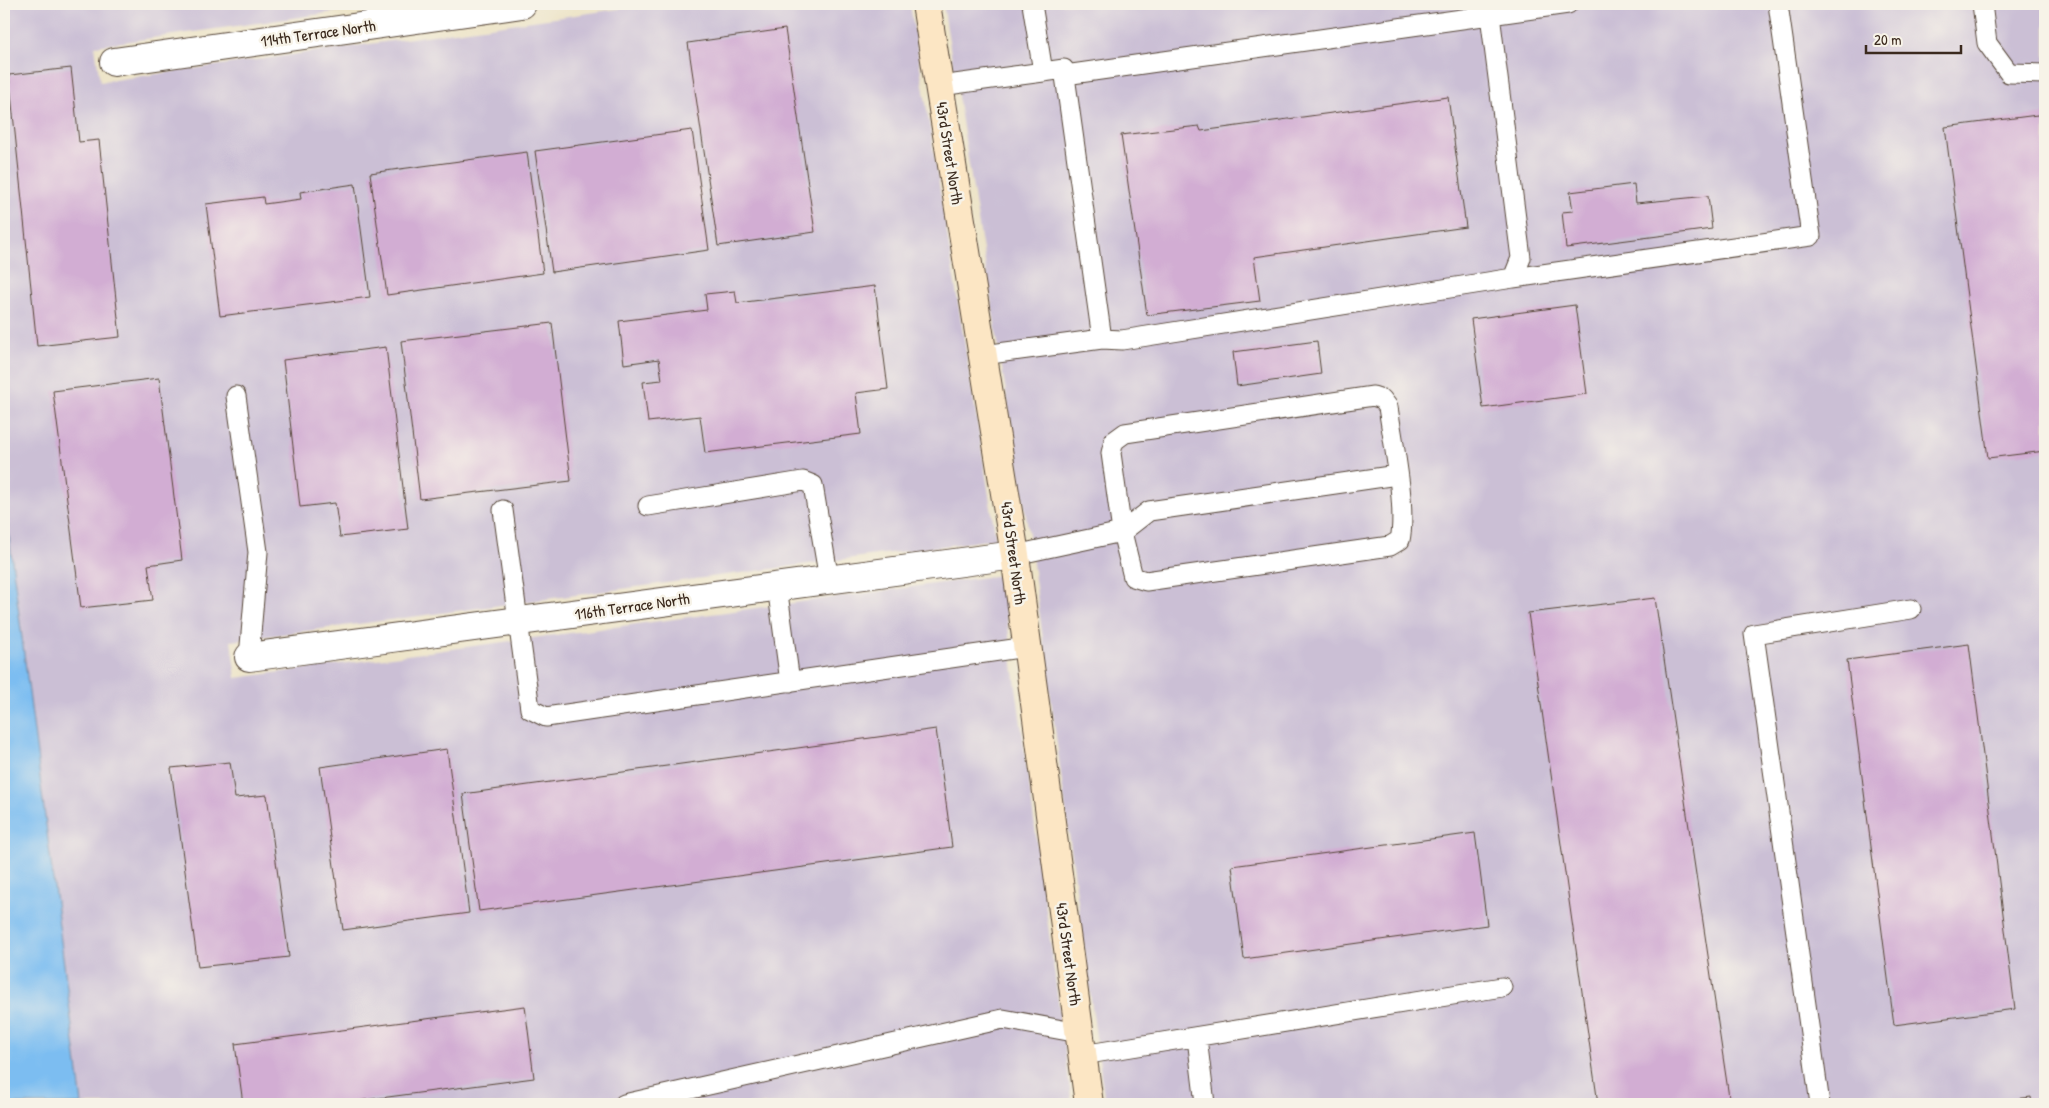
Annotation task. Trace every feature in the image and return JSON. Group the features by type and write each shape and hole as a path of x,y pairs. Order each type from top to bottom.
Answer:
{"street":[{"name":"114th Terrace North","path":"114,62 522,4"},
{"name":"43rd Street North","path":"926,4 1015,554 1089,1104"},
{"name":"116th Terrace North","path":"249,657 1015,554"}],"lane":[{"path":"1032,4 1042,72"},
{"path":"1065,75 1568,4"},
{"path":"983,355 1102,339 1122,340 1512,278 1811,236 1778,4"},
{"path":"1982,4 1987,43 2009,73 2045,74"},
{"path":"1490,15 1521,258 1512,278"},
{"path":"940,86 1064,69 1102,339"},
{"path":"236,396 258,552 249,657"},
{"path":"1373,396 1382,399 1388,407 1397,475 1404,525 1400,540 1390,546 1146,581 1133,577 1122,532 1111,453 1114,441 1124,433 1373,396"},
{"path":"1015,554 1122,532 1149,511 1397,475"},
{"path":"648,506 803,480 813,485 829,580"},
{"path":"503,510 530,709 546,717 1028,648"},
{"path":"777,586 790,682"},
{"path":"1820,1104 1754,634 1911,609"},
{"path":"624,1104 1003,1019 1081,1044 1197,1038 1502,987"},
{"path":"1197,1038 1204,1104"}],"shaded area":[{"path":"4,4 391,4 95,46 100,82 653,4 910,4 996,539 231,641 236,678 1001,575 1072,1104 82,1104 4,498"},
{"path":"943,4 2045,4 2045,1104 1105,1104 1029,534"}],"water":[{"path":"4,498 82,1104 4,1104"}],"building":[{"path":"1208,4 1230,4 1230,5 1209,8"},
{"path":"785,29 815,232 718,246 688,43"},
{"path":"71,68 79,142 99,140 120,337 37,346 9,75"},
{"path":"1448,97 1466,227 1254,257 1260,301 1147,315 1121,135 1199,126 1201,131"},
{"path":"2045,114 2045,451 1988,458 1945,127"},
{"path":"692,130 709,250 552,272 535,151"},
{"path":"527,152 543,273 387,295 370,173"},
{"path":"355,184 370,297 220,316 206,204 263,197 264,204 301,199 300,192"},
{"path":"1634,184 1636,203 1708,196 1712,229 1566,248 1562,212 1573,211 1570,192"},
{"path":"875,286 888,389 856,393 861,434 705,453 700,416 648,422 643,382 662,380 659,359 624,364 619,321 707,310 705,294 735,291 737,303"},
{"path":"1575,305 1587,394 1483,408 1471,319"},
{"path":"552,323 571,481 420,499 401,341"},
{"path":"1317,341 1321,374 1237,386 1233,352"},
{"path":"386,347 408,529 340,537 335,503 300,507 283,360"},
{"path":"159,378 182,560 148,565 153,600 81,608 53,391"},
{"path":"1655,598 1730,1104 1598,1104 1528,613"},
{"path":"1969,644 2015,1009 1894,1025 1847,660"},
{"path":"936,729 952,847 479,911 463,794"},
{"path":"447,749 469,913 343,930 320,767"},
{"path":"230,762 235,798 267,795 289,957 198,967 171,768"},
{"path":"1475,833 1487,925 1244,959 1232,866"},
{"path":"525,1006 534,1078 334,1104 243,1104 235,1044"},
{"path":"2031,1097 2032,1104 1984,1104 1984,1103"}]}
